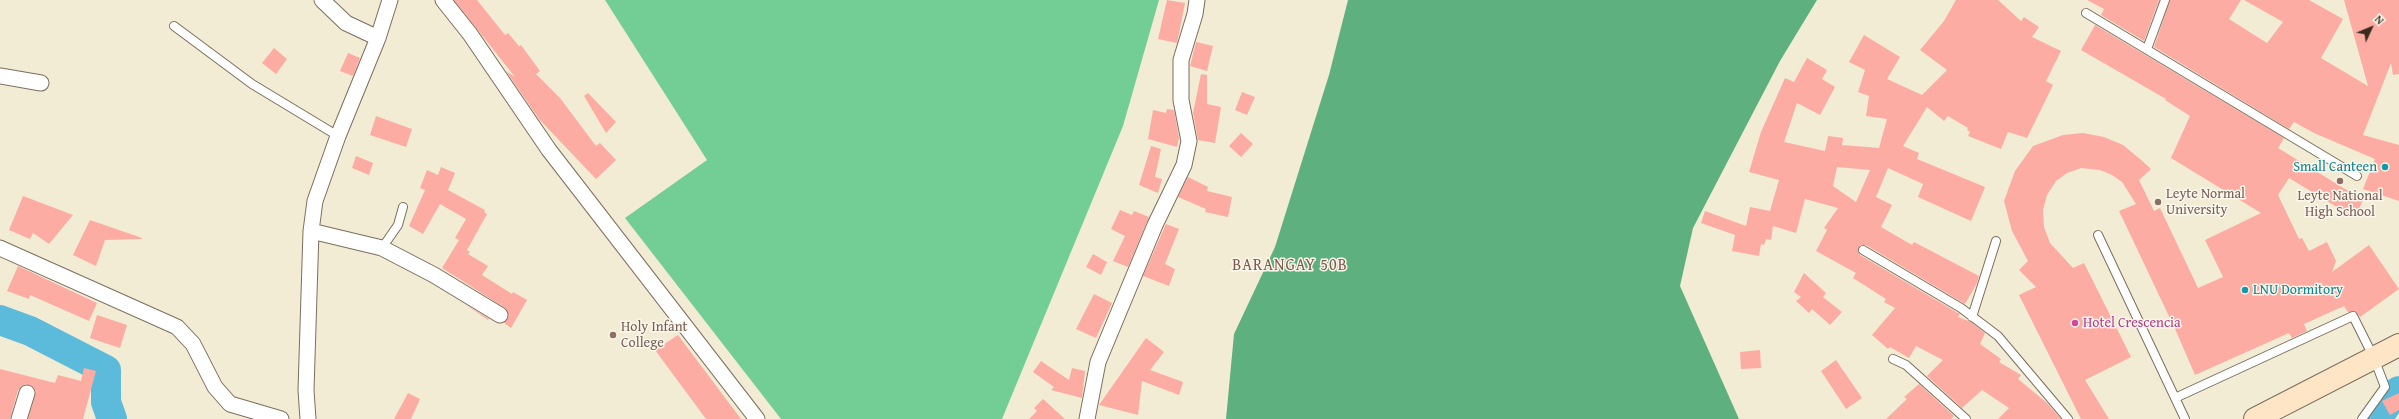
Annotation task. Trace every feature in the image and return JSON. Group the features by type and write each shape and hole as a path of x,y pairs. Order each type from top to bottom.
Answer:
{"main road":[{"path":"2255,419 2399,345"}],"street":[{"path":"322,0 346,23 378,38"},
{"path":"308,419 306,390 311,231 315,202 338,136 378,38 390,0"},
{"path":"443,0 470,34 549,150 757,419"},
{"path":"1087,419 1098,362 1146,246 1184,165 1189,141 1181,100 1181,60 1195,14 1196,0"},
{"path":"0,76 41,83"},
{"path":"311,231 382,248 434,275 500,315"},
{"path":"0,248 177,327 193,344 215,387 230,404 281,419"},
{"path":"19,419 27,393"}],"lane":[{"path":"2147,49 2165,0"},
{"path":"2086,13 2357,176"},
{"path":"174,26 252,84 338,136"},
{"path":"382,248 398,225 403,207"},
{"path":"2098,235 2185,419"},
{"path":"1972,317 1996,241"},
{"path":"1863,250 1961,308 1998,336 2068,419"},
{"path":"2175,398 2353,316 2374,358 2385,387 2362,419"},
{"path":"1893,360 1906,365 1966,419"}],"green space":[{"path":"605,0 1159,0 1123,126 1002,419 781,419 625,218 707,160"},
{"path":"1348,0 1817,0 1780,61 1693,228 1680,286 1739,419 1226,419 1234,334 1275,247 1329,75"}],"building":[{"path":"454,0 477,0 505,35 508,33 519,46 521,45 540,71 536,74 560,98 596,146 600,143 616,160 596,179 539,119 506,71 515,77"},
{"path":"1167,0 1185,3 1177,43 1158,39"},
{"path":"1956,0 1998,0 2021,21 2024,17 2039,27 2032,37 2061,51 2046,81 2053,85 2027,138 2008,132 2001,149 1968,136 1970,132 1967,130 1968,128 1948,116 1944,121 1927,107 1903,146 1919,153 1917,159 1985,187 1971,221 1918,197 1923,184 1888,168 1876,197 1892,205 1881,227 1912,245 1914,242 1979,276 1977,283 1965,304 1866,245 1860,245 1858,250 1860,255 1960,314 1958,317 1971,322 1985,333 1980,344 2001,359 1999,362 2021,375 2018,379 2047,403 2061,419 1998,419 2009,408 1982,390 1962,408 1927,376 1943,360 1916,346 1909,358 1890,347 1888,349 1872,335 1895,308 1884,302 1886,299 1853,278 1856,273 1816,251 1827,230 1824,228 1838,208 1805,199 1796,233 1773,226 1771,240 1766,239 1764,245 1761,244 1759,256 1732,251 1735,235 1701,223 1705,211 1746,226 1750,207 1770,211 1779,180 1749,172 1761,132 1785,78 1794,82 1807,58 1827,70 1822,79 1835,87 1820,115 1797,103 1784,142 1825,151 1828,136 1843,138 1842,145 1879,148 1887,119 1866,116 1869,96 1858,92 1865,70 1849,62 1864,35 1900,57 1887,79 1922,95 1947,70 1920,50 1944,21","holes":["1837,167 1870,170 1856,202 1833,186"]},
{"path":"2087,0 2159,0 2144,41 2101,15 2104,9"},
{"path":"2170,0 2241,0 2229,19 2267,43 2283,22 2244,0 2309,0 2343,19 2321,58 2368,86 2344,0 2399,0 2399,74 2393,75 2391,63 2363,135 2399,145 2399,201 2363,189 2375,159 2314,133 2294,122 2289,129 2154,47"},
{"path":"2095,25 2284,138 2278,148 2363,200 2355,218 2289,178 2278,195 2299,239 2302,238 2309,251 2327,242 2336,261 2332,272 2369,245 2399,289 2360,317 2356,312 2348,312 2344,306 2304,324 2307,331 2292,338 2289,333 2195,375 2176,331 2119,211 2136,204 2122,182 2112,175 2100,170 2081,168 2067,173 2056,181 2047,195 2043,210 2044,227 2050,243 2073,268 2084,263 2131,357 2085,380 2109,419 2081,419 2019,295 2036,287 2019,270 2028,261 2012,231 2004,201 2015,171 2033,146 2063,135 2083,133 2104,137 2123,145 2140,159 2151,169 2139,180 2154,211 2160,208 2198,288 2223,277 2205,240 2261,213 2171,158 2190,116 2165,100 2166,99 2081,50"},
{"path":"1196,42 1213,46 1207,71 1190,66"},
{"path":"274,48 287,59 276,74 262,63"},
{"path":"348,53 360,58 353,76 340,71"},
{"path":"1201,74 1207,75 1207,104 1221,107 1215,143 1198,140 1193,113"},
{"path":"1242,92 1255,97 1247,115 1235,110"},
{"path":"588,93 616,122 606,133 584,96"},
{"path":"1167,109 1174,110 1179,138 1177,147 1148,139 1153,110 1166,113"},
{"path":"376,116 412,129 406,147 370,135"},
{"path":"1241,133 1253,144 1241,157 1229,146"},
{"path":"1151,146 1161,149 1155,177 1162,179 1158,193 1139,185"},
{"path":"356,156 373,163 369,175 352,168"},
{"path":"441,167 455,173 448,190 485,210 484,212 487,214 467,250 470,252 468,254 488,266 482,275 512,294 513,292 527,300 511,328 504,323 509,316 505,308 442,268 459,240 455,238 466,219 440,204 423,234 409,226 425,190 420,188 427,170 438,175"},
{"path":"1188,177 1208,187 1207,191 1232,197 1228,217 1205,212 1206,209 1178,197"},
{"path":"23,196 73,215 49,244 33,233 30,239 9,230"},
{"path":"1120,210 1132,215 1134,211 1149,217 1128,267 1113,261 1125,236 1111,229"},
{"path":"90,220 142,239 105,240 96,266 73,255"},
{"path":"1166,224 1179,229 1165,264 1175,269 1169,286 1143,276"},
{"path":"1093,254 1107,262 1101,275 1086,267"},
{"path":"18,266 97,303 89,321 30,295 29,299 7,291"},
{"path":"1804,273 1826,293 1823,297 1842,312 1830,325 1812,309 1809,313 1796,301 1801,297 1794,292"},
{"path":"1094,294 1112,303 1096,338 1076,329"},
{"path":"463,303 489,319 488,320"},
{"path":"97,315 127,325 120,348 90,338"},
{"path":"678,335 741,419 706,419 655,350"},
{"path":"1146,338 1164,352 1150,370 1183,382 1179,395 1142,381 1138,415 1099,405"},
{"path":"1760,350 1761,368 1741,369 1740,352"},
{"path":"1836,360 1862,398 1846,409 1821,371"},
{"path":"1041,361 1069,380 1072,368 1085,371 1082,398 1051,390 1054,387 1033,372"},
{"path":"84,368 96,371 83,419 28,419 36,391 33,387 25,384 18,390 10,419 0,419 0,369 55,383 58,375 81,381"},
{"path":"1919,384 1954,416 1951,419 1886,419 1907,399 1904,397"},
{"path":"408,393 420,399 411,419 394,419"},
{"path":"2399,393 2399,410 2390,415 2382,401"},
{"path":"1043,399 1065,419 1029,419 1037,411 1034,408"}],"waterway":[{"path":"0,320 30,331 106,370 106,402 112,419"},
{"path":"2377,419 2393,395 2399,391"}],"place":[{"name":"Small Canteen","path":"2385,167"},
{"name":"Leyte National High School","path":"2340,181"},
{"name":"Leyte Normal University","path":"2158,202"},
{"name":"LNU Dormitory","path":"2245,290"},
{"name":"Hotel Crescencia","path":"2075,323"},
{"name":"Holy Infant College","path":"613,335"}],"district":[{"name":"BARANGAY 50B","path":"1290,266"}]}
